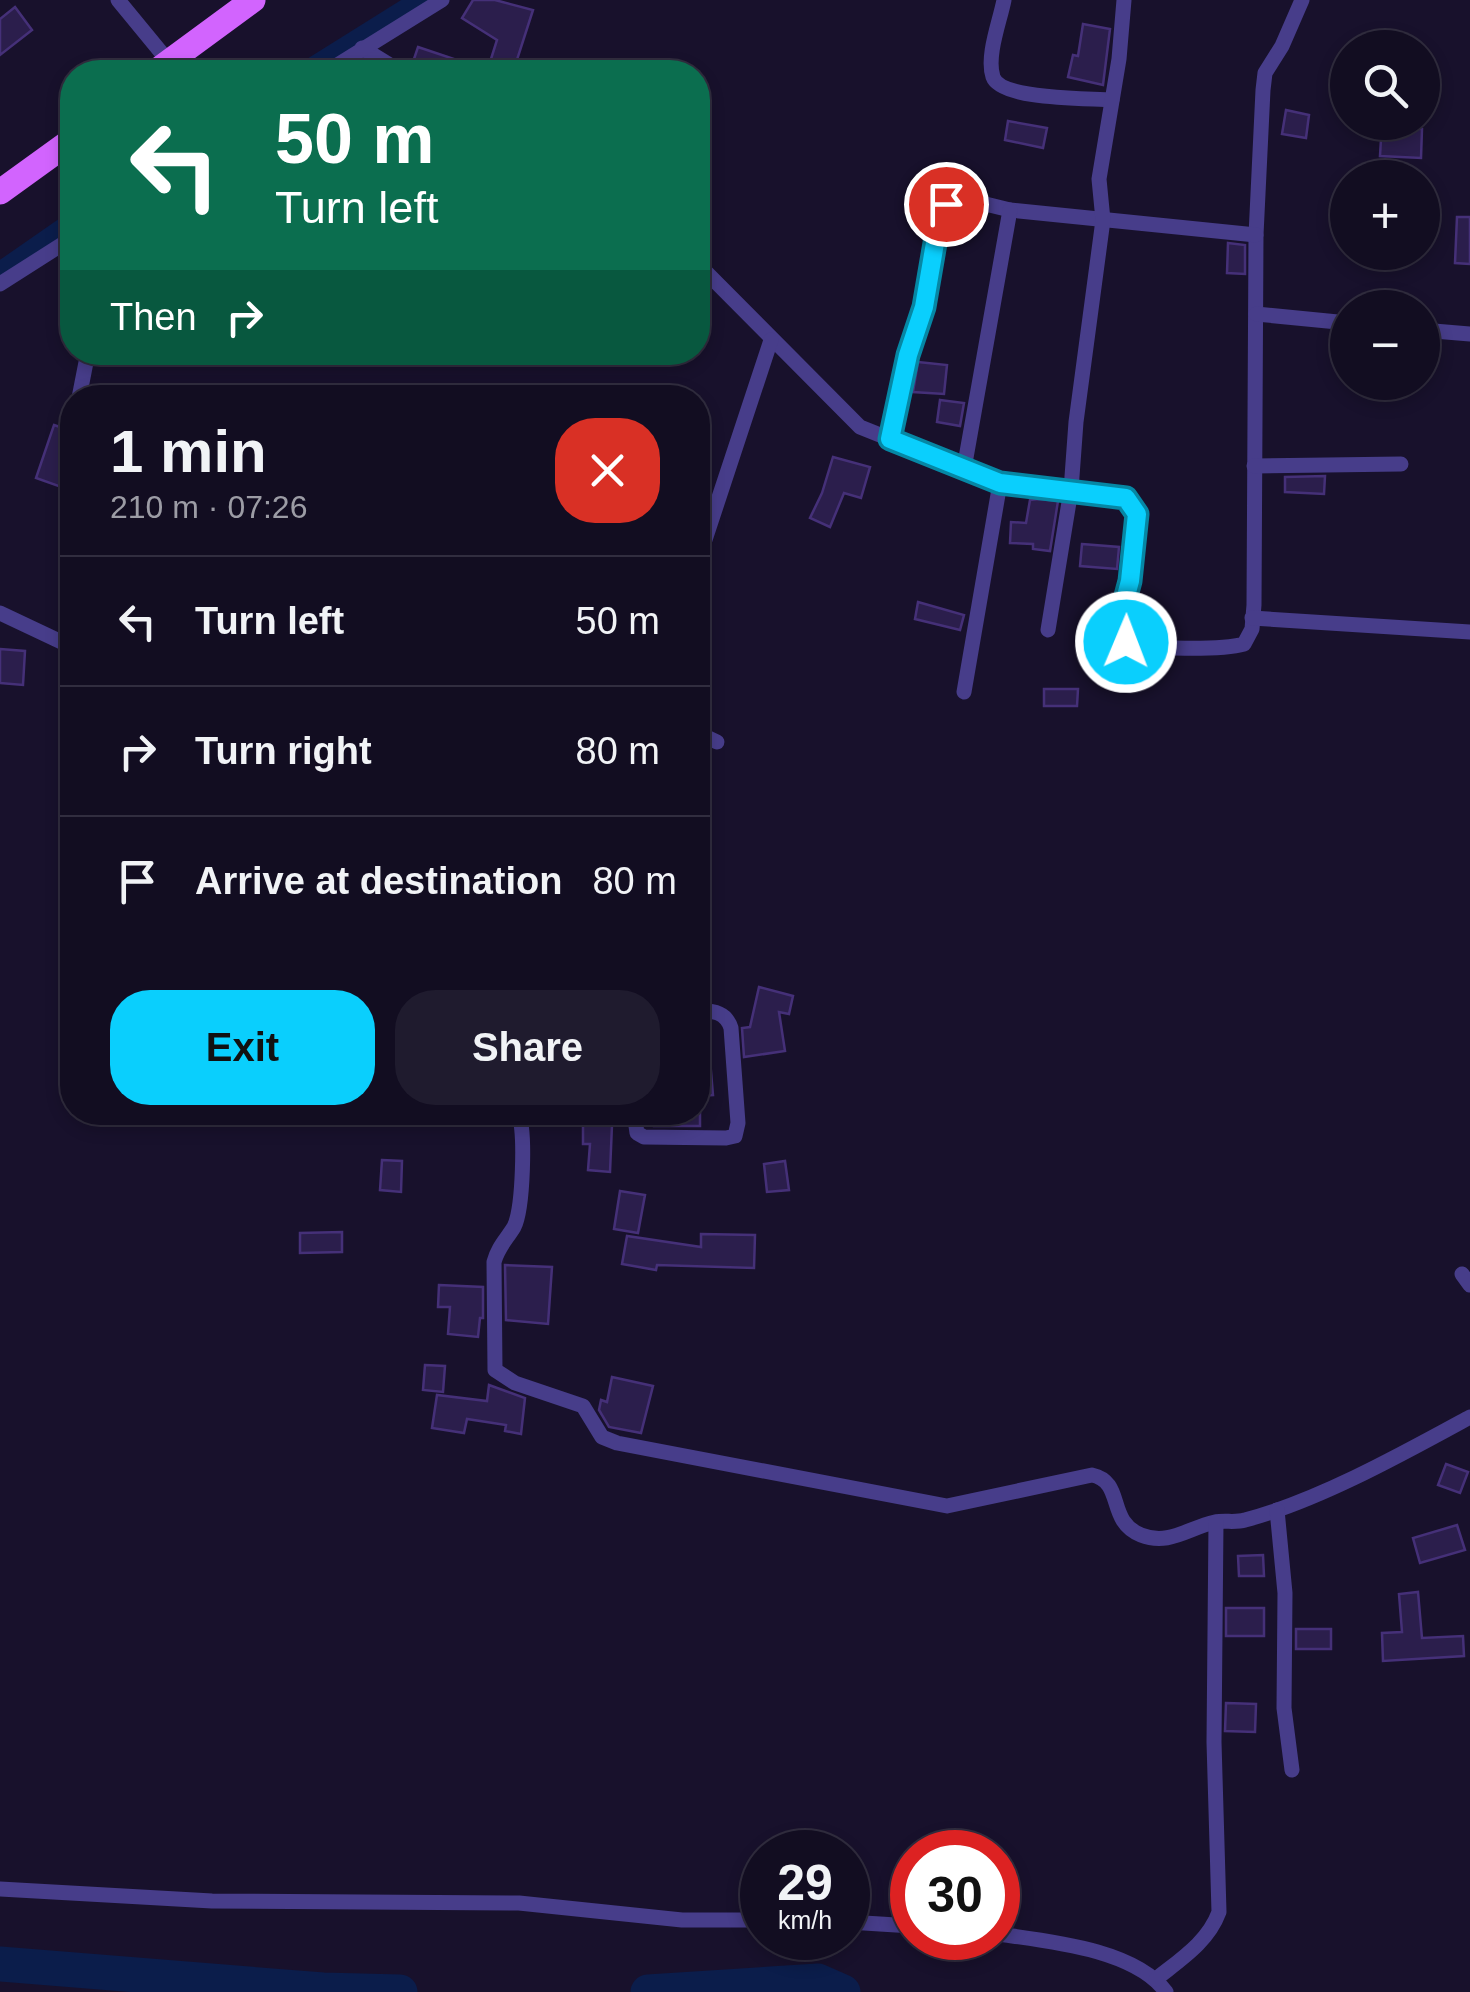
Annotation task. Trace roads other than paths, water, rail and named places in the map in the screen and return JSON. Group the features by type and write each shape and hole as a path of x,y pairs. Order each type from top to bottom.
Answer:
{"main road":[{"path":"172,60 253,0"},
{"path":"0,192 60,151"}],"street":[{"path":"118,0 157,60"},
{"path":"344,60 442,0"},
{"path":"1004,0 992,64 994,81 1001,88 1112,100"},
{"path":"1048,630 1071,490 1076,422 1103,220 1100,179 1124,0"},
{"path":"710,276 860,427 1000,483 1126,498 1137,514 1130,581 1122,611 1126,642 1148,647 1239,646 1248,638 1252,618 1256,235 1264,74 1302,0"},
{"path":"362,48 382,60"},
{"path":"890,439 908,355 924,307 943,208 957,197 1010,210 1256,235"},
{"path":"964,469 1010,210"},
{"path":"0,284 60,246"},
{"path":"1256,314 1330,320"},
{"path":"1440,332 1470,334"},
{"path":"710,525 771,340"},
{"path":"1254,466 1401,464"},
{"path":"964,692 1000,483"},
{"path":"0,612 60,641"},
{"path":"1252,618 1470,632"},
{"path":"710,739 717,742"},
{"path":"636,1125 637,1133 644,1137 735,1136 738,1122 730,1022 710,1011"},
{"path":"521,1125 519,1212 494,1262 494,1370 504,1378 583,1406 602,1437 644,1451 947,1506 1092,1475 1109,1482 1116,1512 1124,1524 1139,1535 1164,1540 1216,1522 1240,1522 1277,1510 1356,1476 1470,1416"},
{"path":"1277,1510 1284,1593 1284,1708 1292,1770"},
{"path":"1020,1937 1124,1961 1161,1985 1213,1929 1219,1912 1214,1742 1216,1522"},
{"path":"0,1889 212,1901 519,1902 682,1920 740,1920"}],"waterway":[{"path":"324,60 420,0"},
{"path":"0,272 60,230"},
{"path":"0,1964 323,1990 400,1992"},
{"path":"648,1992 818,1981 843,1992"}]}
